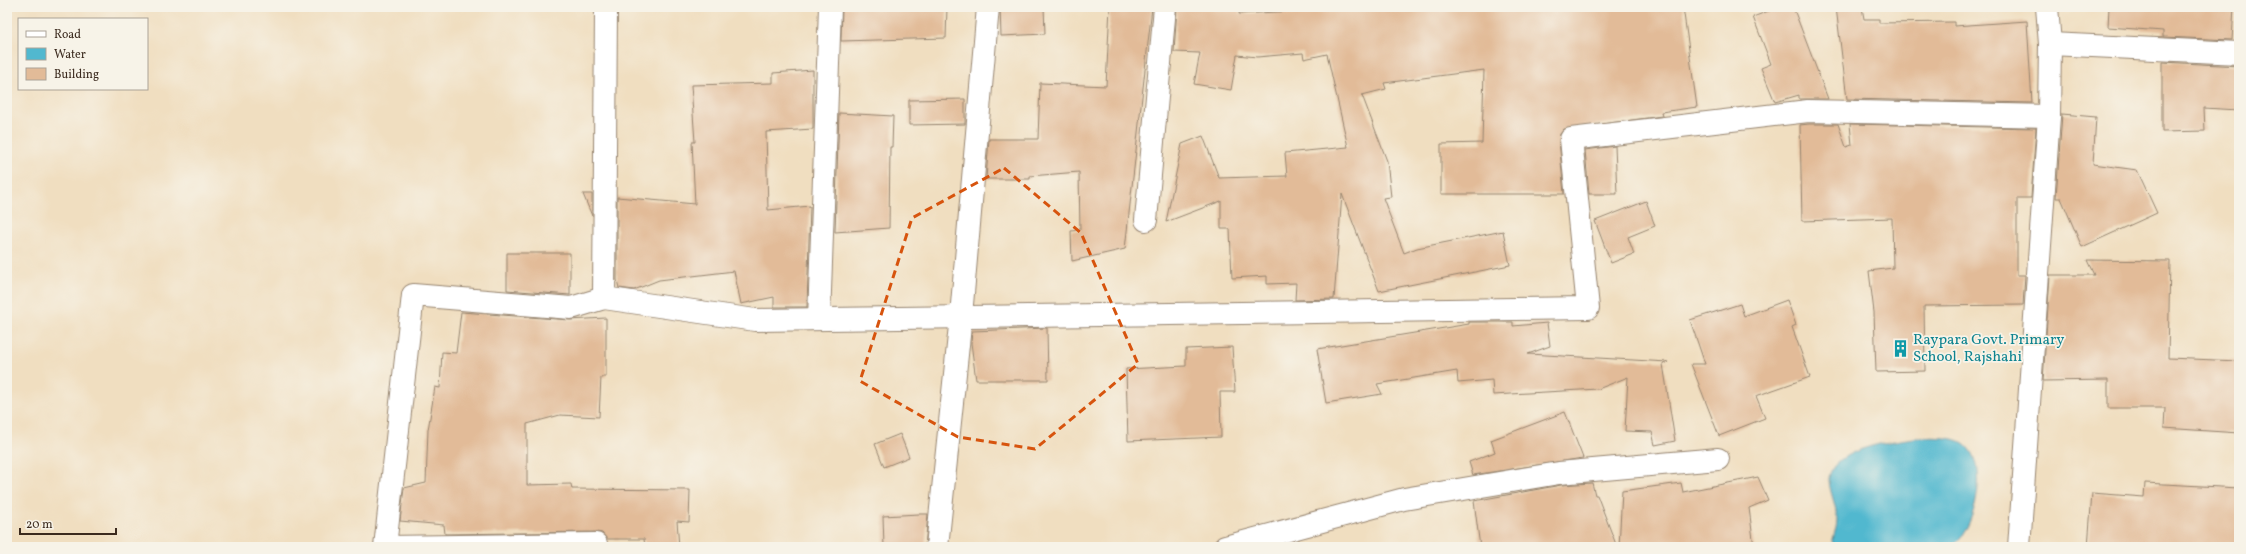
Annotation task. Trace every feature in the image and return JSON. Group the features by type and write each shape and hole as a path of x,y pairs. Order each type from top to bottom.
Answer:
{"street":[{"path":"604,298 606,7"},
{"path":"819,319 830,7"},
{"path":"937,547 961,316 988,7"},
{"path":"1146,220 1165,7"},
{"path":"2019,547 2049,116 2050,44 2047,7"},
{"path":"2050,44 2239,53"},
{"path":"596,544 385,546 413,295 572,308 604,298 755,320 1588,308 1571,139 1808,111 2049,116"},
{"path":"1225,547 1404,499 1558,473 1718,459"}],"highlighted area":[{"path":"1004,168 1081,233 1138,364 1035,449 958,437 860,381 912,218"}],"water":[{"path":"1923,437 1961,441 1972,452 1976,462 1978,486 1976,499 1969,522 1961,537 1951,547 1832,547 1837,520 1836,509 1829,482 1833,467 1842,459 1854,452 1868,447 1898,440"}],"building":[{"path":"842,7 947,7 946,38 841,41"},
{"path":"1000,7 1044,7 1045,34 1001,36"},
{"path":"1110,7 1152,7 1125,249 1072,261 1071,231 1080,230 1079,172 1030,176 1030,179 986,179 989,139 1038,139 1040,83 1106,86"},
{"path":"1177,7 1240,7 1239,14 1295,11 1294,7 1683,7 1697,107 1661,112 1662,116 1564,129 1560,134 1559,140 1564,194 1441,194 1441,144 1482,143 1484,70 1384,83 1386,89 1362,95 1387,161 1391,197 1383,198 1404,253 1417,248 1503,231 1510,265 1379,291 1342,194 1334,299 1295,300 1296,283 1267,284 1267,276 1232,278 1230,229 1221,229 1221,201 1166,222 1182,144 1203,136 1219,178 1287,176 1285,153 1348,147 1327,54 1304,59 1303,53 1257,57 1237,55 1231,90 1194,84 1200,53 1174,52"},
{"path":"1779,7 1793,7 1828,99 1799,99 1799,95 1775,102 1761,68 1771,64 1753,17"},
{"path":"1836,7 1862,7 1864,19 1879,19 1879,23 1954,22 1954,26 2027,21 2032,103 1847,99"},
{"path":"2109,7 2234,7 2232,40 2163,37 2163,31 2108,27"},
{"path":"2162,62 2239,66 2239,110 2204,108 2205,131 2162,132"},
{"path":"813,70 813,129 766,132 768,210 810,206 807,307 774,307 774,297 741,304 734,271 659,280 634,290 619,288 617,280 617,197 695,204 692,142 695,142 691,85 773,83 773,73"},
{"path":"965,99 965,124 909,125 909,100"},
{"path":"839,113 893,116 892,147 890,147 889,228 835,232"},
{"path":"2062,114 2096,117 2093,164 2137,170 2157,213 2082,247 2061,198 2056,198"},
{"path":"1838,124 1846,147 1852,145 1850,124 2036,128 2031,198 2017,198 2017,275 2025,275 2023,305 1924,306 1925,371 1876,372 1874,312 1869,271 1893,268 1892,218 1802,221 1800,125"},
{"path":"1615,146 1617,194 1589,194 1585,150"},
{"path":"583,194 592,194 592,216"},
{"path":"1646,201 1655,226 1628,237 1634,254 1611,263 1595,221"},
{"path":"507,253 570,253 570,295 507,290"},
{"path":"2087,260 2170,261 2168,358 2239,361 2239,433 2164,428 2165,408 2108,408 2108,380 2043,381 2050,275 2094,275"},
{"path":"1787,300 1796,325 1792,327 1810,377 1756,396 1765,418 1719,436 1691,364 1705,364 1690,320 1740,304 1744,316"},
{"path":"461,312 570,320 606,318 606,377 601,377 599,417 560,415 527,424 527,485 571,484 572,489 690,490 689,522 677,521 679,547 645,547 644,539 607,539 602,533 596,532 445,534 444,525 400,521 404,488 426,483 428,430 435,387 440,388 442,352 456,353"},
{"path":"1469,322 1513,322 1513,326 1547,323 1550,346 1528,354 1668,362 1663,364 1675,441 1655,445 1652,432 1625,431 1628,377 1598,389 1493,395 1492,380 1458,383 1457,371 1377,384 1382,394 1326,403 1317,349 1469,324"},
{"path":"1047,328 1048,380 976,380 971,343 972,331"},
{"path":"1232,347 1235,392 1220,392 1221,437 1128,441 1126,369 1186,366 1186,349"},
{"path":"1565,412 1583,458 1473,475 1469,462 1495,452 1491,440"},
{"path":"900,434 909,457 884,467 875,444"},
{"path":"1758,477 1768,500 1749,508 1754,547 1619,547 1622,491 1681,483 1683,492"},
{"path":"1592,483 1595,495 1597,495 1617,547 1480,547 1474,501 1561,485"},
{"path":"2145,483 2239,488 2239,547 2088,547 2092,493 2144,497"},
{"path":"928,514 925,547 884,547 883,516"}],"place":[{"name":"Raypara Govt. Primary School, Rajshahi","path":"1900,349"}]}
